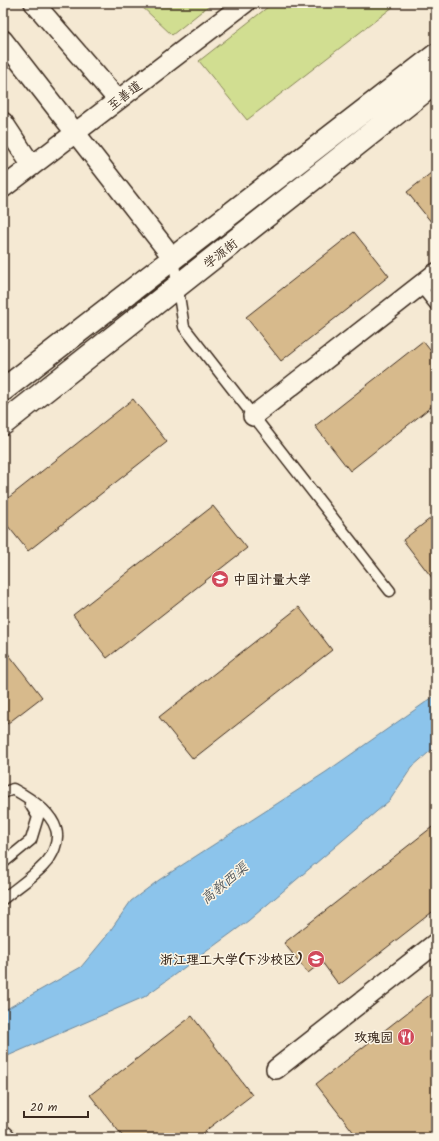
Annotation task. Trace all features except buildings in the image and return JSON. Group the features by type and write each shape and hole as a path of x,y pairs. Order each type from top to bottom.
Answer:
{"main road":[{"name":"学源街","path":"3,390 436,55"},
{"name":"学源街","path":"3,424 436,82"}],"street":[{"path":"34,3 118,100"},
{"name":"至善道","path":"3,188 246,3"},
{"path":"3,40 173,258"},
{"path":"3,122 32,166"},
{"path":"253,416 436,273"},
{"path":"276,1068 436,943"}],"lane":[{"path":"173,258 184,327 390,591"},
{"path":"420,286 436,306"},
{"path":"3,793 14,789 26,796 47,814 57,829 56,848 44,865 3,899"},
{"path":"3,863 31,840 38,817 26,796"}],"green space":[{"path":"138,3 212,3 172,35"},
{"path":"273,3 398,3 247,120 199,61"}],"water":[{"name":"高教西渠","path":"436,695 436,746 412,767 390,800 248,921 144,997 3,1058 3,1011 81,967 105,938 131,901 159,880 326,772"}],"place":[{"name":"中国计量大学","path":"220,579"},
{"name":"浙江理工大学(下沙校区)","path":"316,959"},
{"name":"玫瑰园","path":"406,1037"}]}
